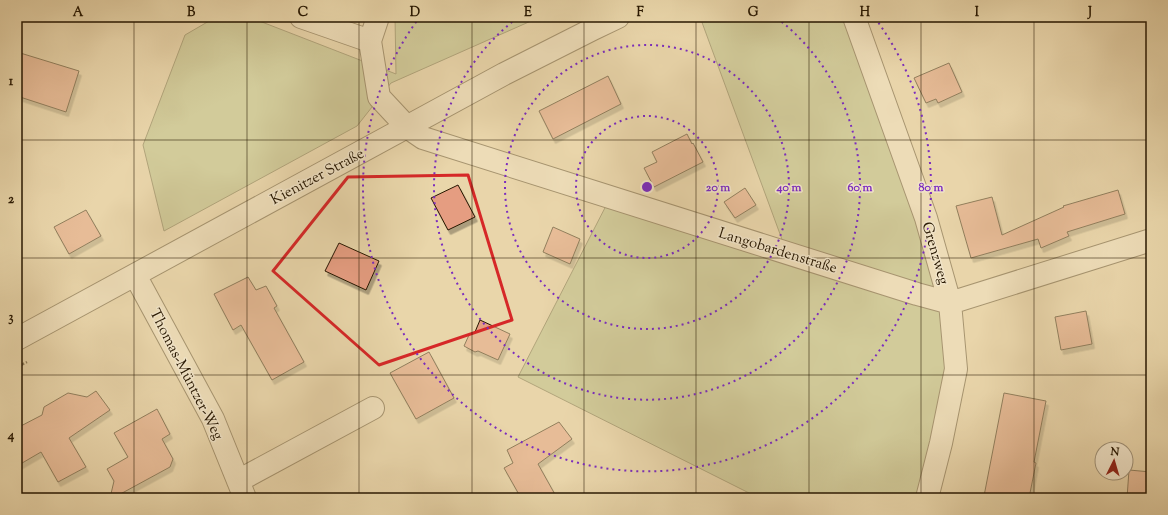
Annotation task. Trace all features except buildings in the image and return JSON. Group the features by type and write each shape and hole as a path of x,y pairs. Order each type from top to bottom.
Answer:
{"street":[{"path":"300,17 370,40 378,17"},
{"name":"Kienitzer Straße","path":"17,339 511,71 618,17"},
{"name":"Grenzweg","path":"854,17 926,218 950,303 956,369 941,443 927,498"},
{"name":"Langobardenstraße","path":"370,40 379,97 407,127 423,138 610,198 950,303"},
{"path":"950,303 1151,240"},
{"name":"Thomas-Müntzer-Weg","path":"135,274 213,419 242,490"},
{"path":"242,490 373,408"}],"highlighted area":[{"path":"468,175 512,320 379,365 273,271 348,177"}],"green space":[{"path":"216,17 249,17 396,74 395,17 540,17 391,83 357,126 164,231 143,145 185,35"},
{"path":"700,17 854,17 926,218 956,369 925,498 759,498 518,377 610,198 787,253"}]}
